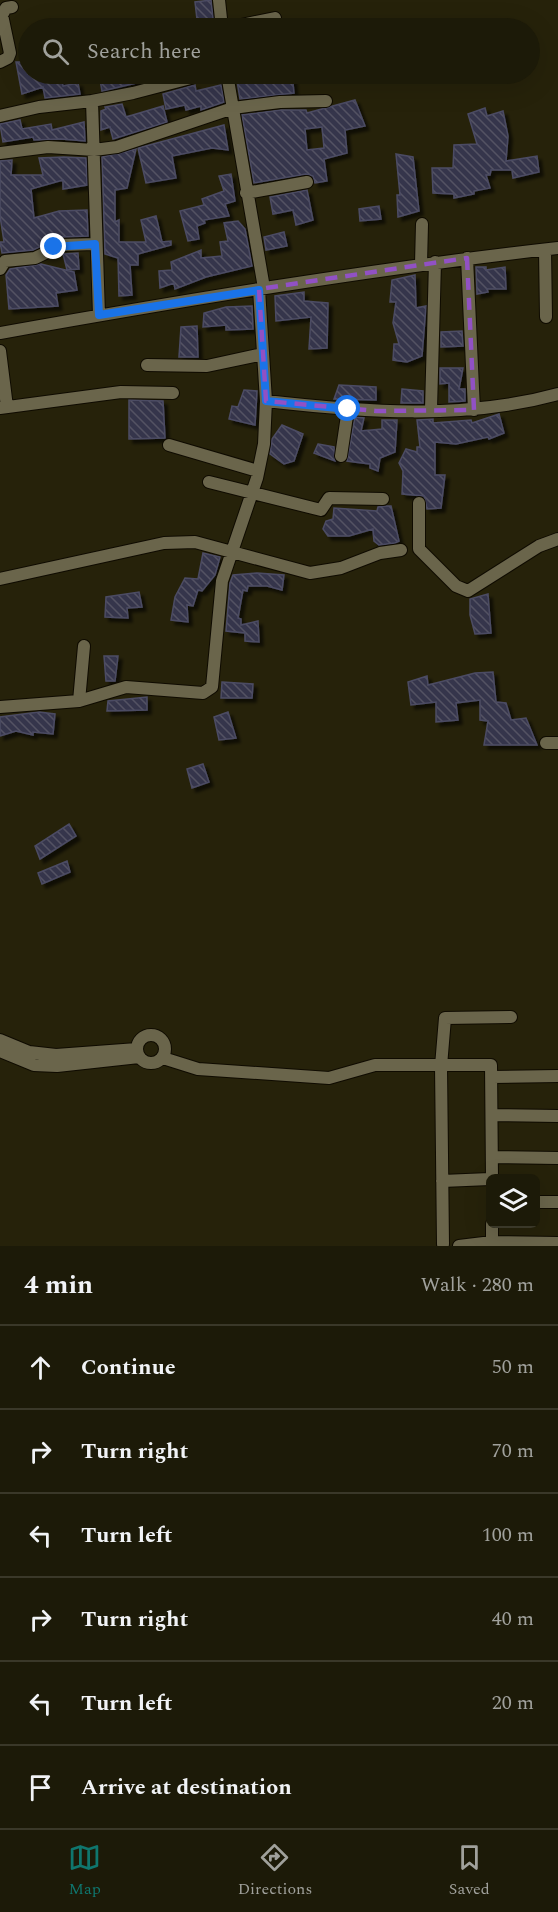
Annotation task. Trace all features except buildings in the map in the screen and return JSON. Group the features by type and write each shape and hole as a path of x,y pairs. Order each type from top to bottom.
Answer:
{"street":[{"path":"219,0 221,18"},
{"path":"0,62 8,58 10,53 2,23 6,8 12,7"},
{"path":"0,116 39,107 92,101 168,84"},
{"path":"0,707 79,701 112,689 126,687 202,693 210,690 214,679 218,606 222,581 258,471 264,444 266,401 262,289 229,84"},
{"path":"92,101 99,315"},
{"path":"0,153 48,147 94,150 133,144 233,108 280,102 326,101"},
{"path":"246,193 307,182"},
{"path":"421,264 422,224"},
{"path":"0,269 5,261 35,258 54,247 95,244"},
{"path":"0,333 421,264 558,248"},
{"path":"545,250 546,317"},
{"path":"467,258 474,410"},
{"path":"431,409 435,262"},
{"path":"0,351 4,408 121,392 173,393"},
{"path":"147,365 207,366 263,354"},
{"path":"266,401 348,409 474,410 529,402 558,394"},
{"path":"341,456 348,409"},
{"path":"170,445 258,471"},
{"path":"209,482 253,491 321,510 329,498 382,499"},
{"path":"419,503 419,549 456,586 468,591 539,546 558,539"},
{"path":"0,579 140,546 164,543 195,542 233,550 292,570 310,573 341,568 380,553 401,550"},
{"path":"79,701 84,646"},
{"path":"443,1244 441,1066 445,1018 511,1017"},
{"path":"147,1035 156,1035 164,1041 166,1050 163,1058 155,1063 146,1063 138,1053 140,1040 147,1035"},
{"path":"4,1047 34,1065 57,1066 138,1053"},
{"path":"163,1058 198,1069 329,1078 375,1065 491,1065 491,1174"},
{"path":"492,1077 558,1076"},
{"path":"492,1115 558,1116"},
{"path":"493,1158 558,1158"},
{"path":"442,1181 486,1179"},
{"path":"540,1202 558,1202"},
{"path":"492,1228 492,1242"},
{"path":"459,1246 492,1242 558,1243"}],"highlighted area":[{"path":"467,258 474,410 376,411 266,401 259,289"}],"route":[{"path":"54,247 95,244 99,315 259,290 266,401 348,409"}]}
